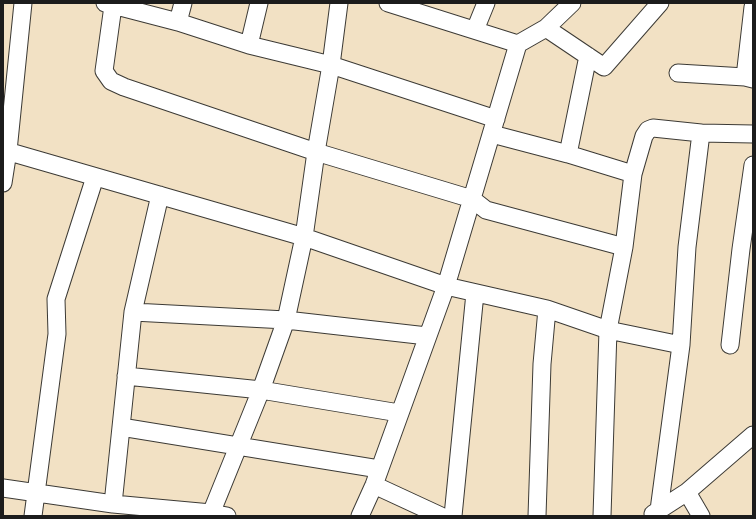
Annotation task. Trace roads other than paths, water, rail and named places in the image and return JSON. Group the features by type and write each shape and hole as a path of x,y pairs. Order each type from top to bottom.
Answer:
{"street":[{"path":"3,183 5,150 23,3"},
{"path":"178,22 183,3"},
{"path":"249,45 259,3"},
{"path":"3,488 113,504 216,515 239,446 286,320 304,237 316,152 331,65 339,3"},
{"path":"388,3 420,8 475,30 518,44"},
{"path":"475,30 486,3"},
{"path":"360,516 374,485 446,286 518,44 546,28 572,3"},
{"path":"546,28 604,67 660,3"},
{"path":"624,247 486,210 472,199 316,152 124,87 111,81 104,71 118,5 178,22 249,45 331,65 568,154 633,174"},
{"path":"678,73 749,78 753,7"},
{"path":"568,154 588,56"},
{"path":"602,516 608,330 624,247 633,174 644,136 648,130 653,128 701,133 753,134"},
{"path":"655,513 681,345 687,247 701,133"},
{"path":"5,150 304,237 446,286 546,309 608,330 681,345"},
{"path":"730,345 741,249 753,165"},
{"path":"33,516 57,334 56,299 95,176"},
{"path":"113,504 133,312 160,195"},
{"path":"453,516 476,293"},
{"path":"537,516 542,364 546,309"},
{"path":"133,312 286,320 427,336"},
{"path":"126,376 260,390 399,413"},
{"path":"121,427 379,469"},
{"path":"655,513 688,492 753,436"},
{"path":"374,485 441,516"},
{"path":"688,492 701,516"}]}
